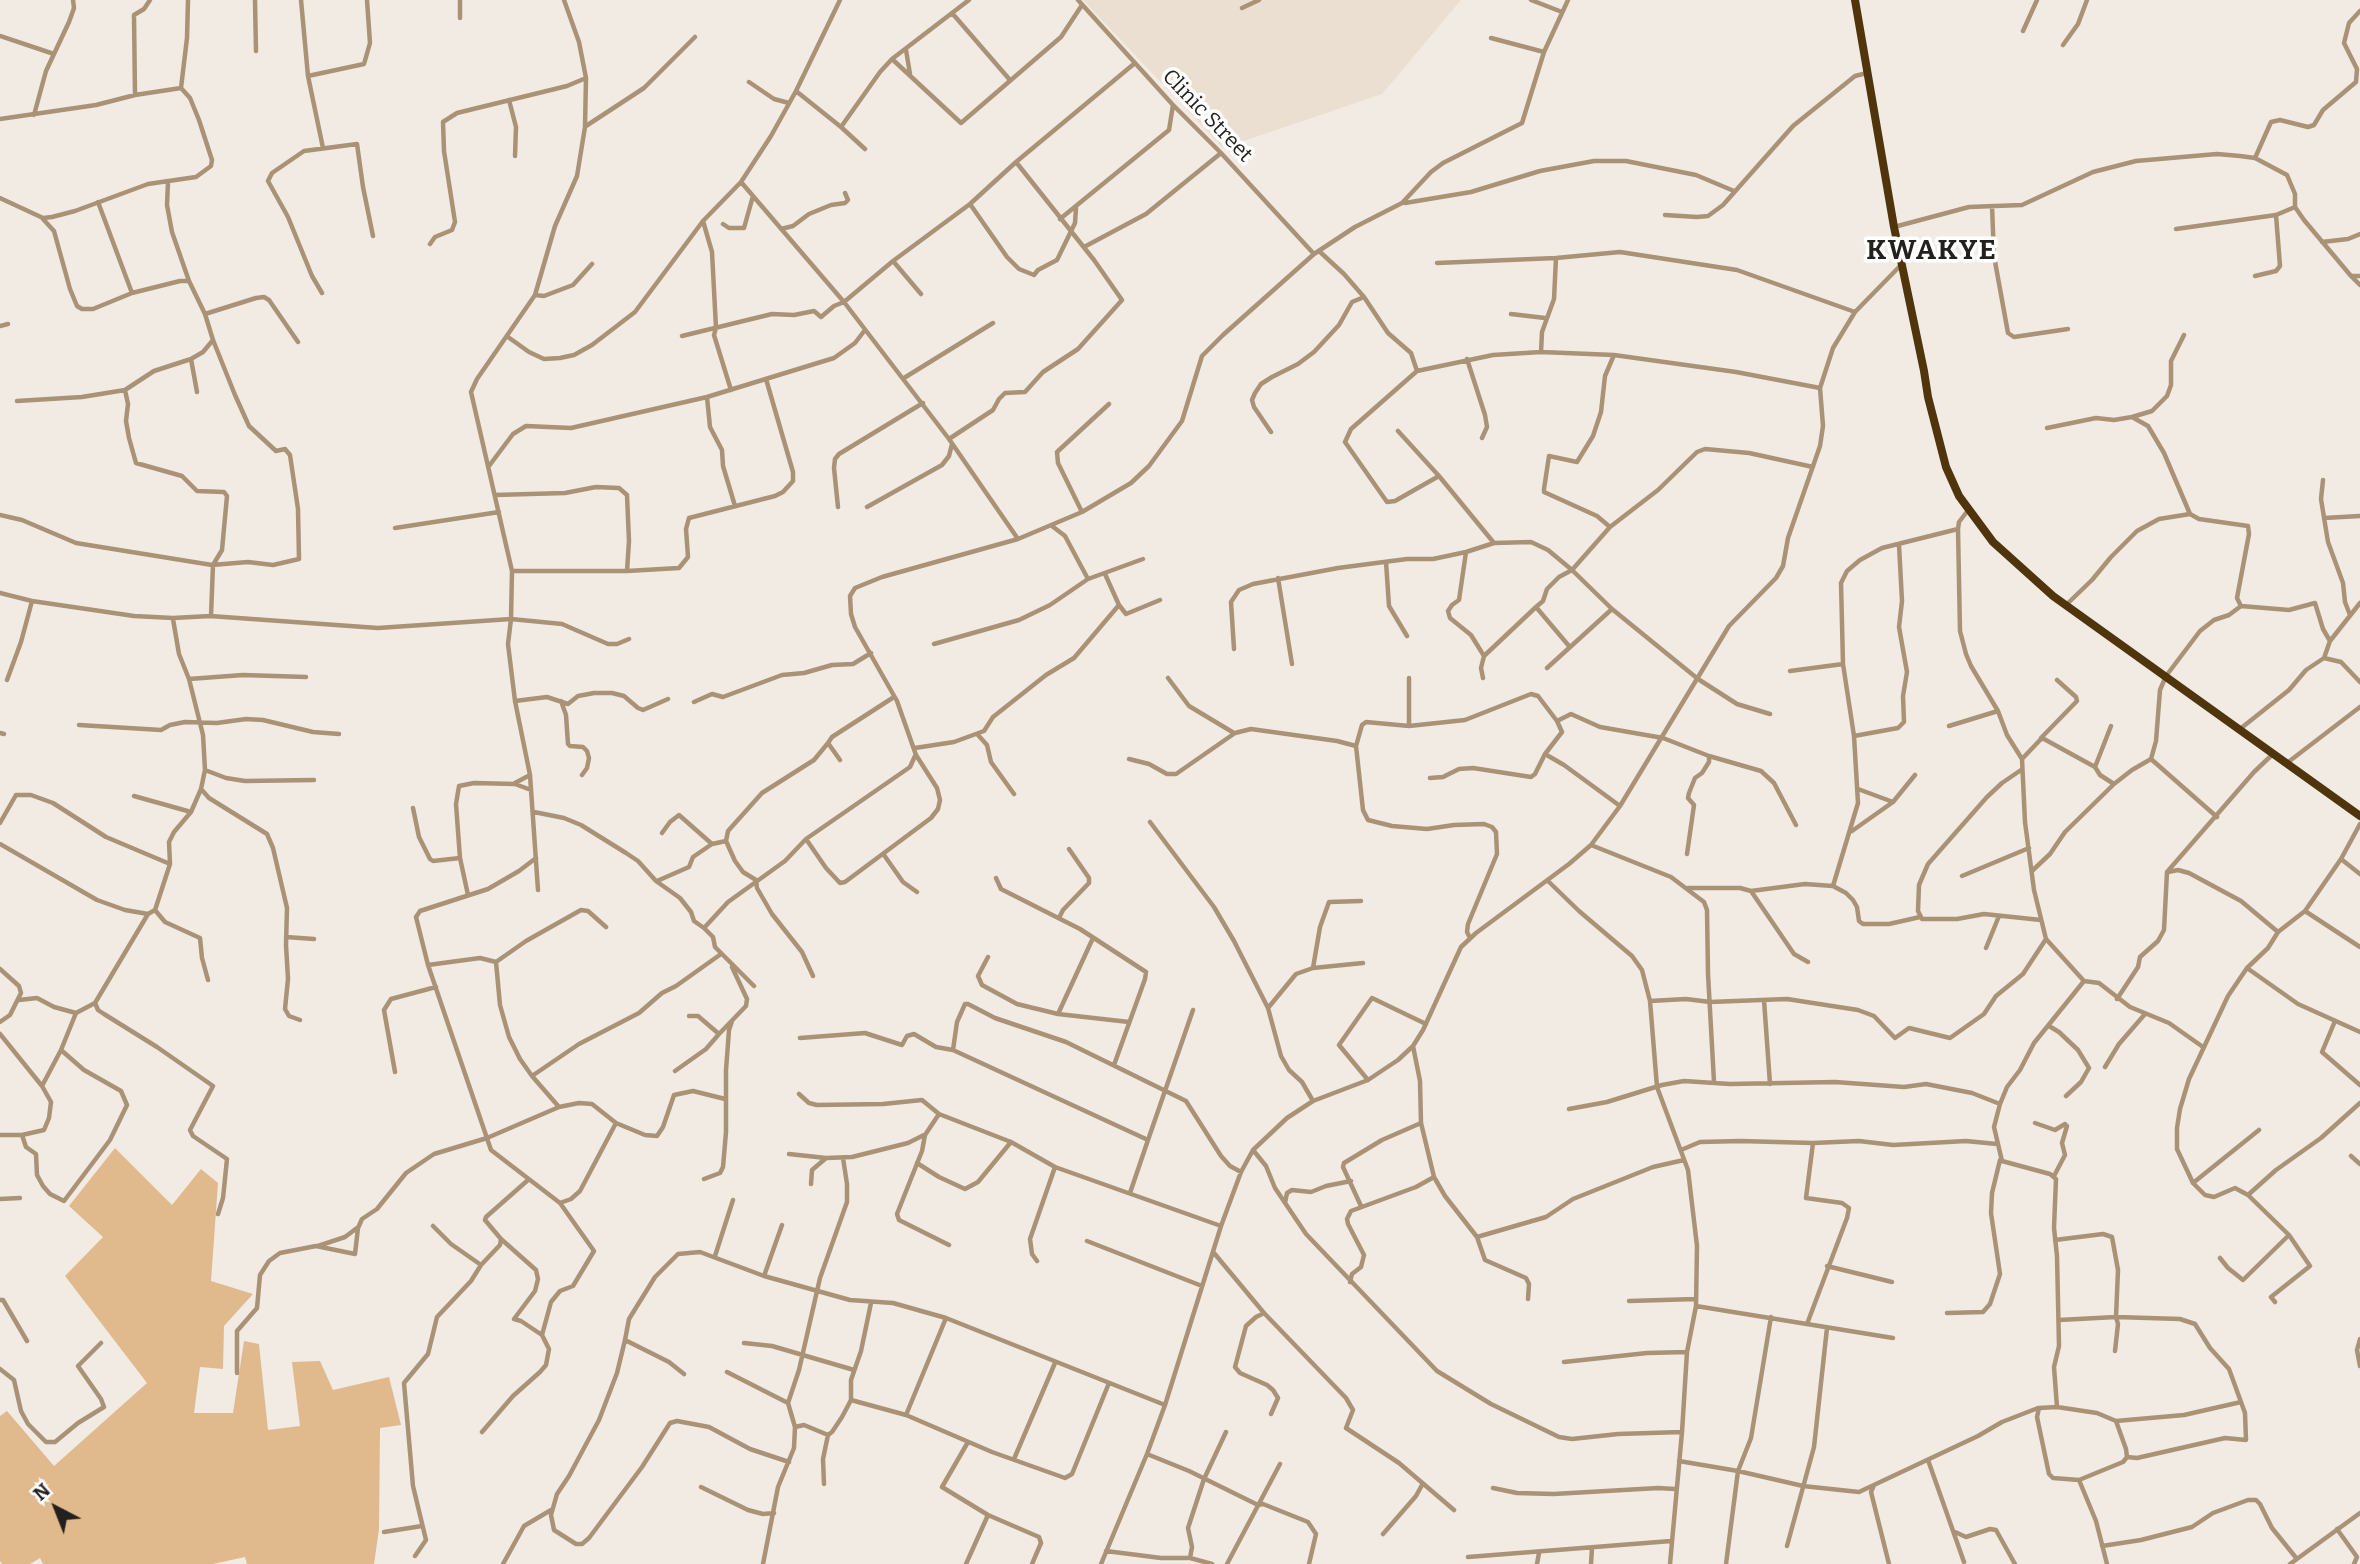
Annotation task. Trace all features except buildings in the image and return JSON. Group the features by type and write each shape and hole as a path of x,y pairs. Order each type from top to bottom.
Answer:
{"highway":[{"path":"1855,0 1901,264 1928,397 1953,484 1993,542 2053,596 2358,813"}],"street":[{"path":"34,115 46,71 69,22 74,0"},
{"path":"135,95 134,15 144,9 150,0"},
{"path":"43,218 75,211 148,184 196,177 211,166 212,160 199,120 190,98 181,88 188,0"},
{"path":"255,0 257,51"},
{"path":"301,0 308,76 324,148"},
{"path":"308,76 364,64 370,43 367,0"},
{"path":"460,0 460,18"},
{"path":"538,890 530,775 515,701 508,644 512,571 471,392 477,379 535,295 555,226 577,176 585,127 586,78 579,42 564,0"},
{"path":"508,337 544,359 574,355 592,345 635,312 703,221 741,181 771,136 840,0"},
{"path":"841,127 892,59 969,0"},
{"name":"Clinic Street","path":"1078,0 1172,105 1221,153 1314,254"},
{"path":"1242,8 1259,0"},
{"path":"1531,0 1562,12"},
{"path":"1402,203 1443,163 1522,123 1544,52 1568,0"},
{"path":"2023,31 2037,0"},
{"path":"2063,45 2078,24 2087,0"},
{"path":"892,59 961,123 1061,37 1082,5"},
{"path":"2255,158 2271,122 2280,120 2308,127 2314,125 2323,110 2356,82 2357,69 2344,43 2349,23 2360,11"},
{"path":"952,13 1010,80"},
{"path":"0,36 54,54"},
{"path":"585,127 644,88 695,37"},
{"path":"1491,38 1544,52"},
{"path":"906,50 911,75"},
{"path":"682,336 772,314 793,315 814,311 821,317 970,204 1135,63"},
{"path":"1665,215 1708,216 1723,205 1793,126 1855,76 1867,73"},
{"path":"430,244 435,237 452,230 455,222 444,151 443,122 457,113 567,86 586,78"},
{"path":"749,82 774,99 789,103"},
{"path":"0,119 96,105 135,95 181,88"},
{"path":"796,91 865,149"},
{"path":"509,100 516,127 515,156"},
{"path":"1060,219 1170,130 1172,105"},
{"path":"322,293 312,276 288,217 268,181 272,173 304,151 358,144 373,236"},
{"path":"1084,247 1146,214 1221,153"},
{"path":"1894,227 1969,207 2022,205 2093,172 2136,161 2217,154 2255,158 2287,175 2295,194 2295,207 2360,285"},
{"path":"806,839 840,883 845,882 931,817 938,809 940,800 937,788 916,755 894,697 855,627 850,596 855,588 882,577 1018,539 1082,512 1131,483 1149,467 1182,421 1202,356 1314,254 1355,227 1402,203 1471,192 1540,171 1594,161 1626,161 1696,175 1734,191"},
{"path":"867,507 942,465 949,456 951,441 993,410 1005,393 1025,392 1043,372 1078,349 1122,300 1084,247 1016,162"},
{"path":"741,181 844,302 904,378 1018,539"},
{"path":"0,515 22,520 76,543 213,565 248,562 272,565 299,559 299,534 290,455 285,449 276,451 249,426 205,314 189,281 172,232 167,205 168,182"},
{"path":"781,229 793,226 821,209 845,203 848,200 845,193"},
{"path":"723,224 729,228 744,228 753,195"},
{"path":"0,198 43,218 54,231 77,306 93,309 132,293 189,281"},
{"path":"98,202 132,293"},
{"path":"970,204 1006,257 1019,269 1034,275 1057,260 1075,223 1076,208"},
{"path":"1992,206 1994,256 2008,333 2014,337 2068,329"},
{"path":"2176,229 2276,215 2295,207"},
{"path":"2255,276 2276,271 2280,266 2276,215"},
{"path":"703,221 712,252 716,328 714,335 731,390"},
{"path":"2322,242 2348,239 2360,234"},
{"path":"1319,251 1345,274 1388,333 1410,353 1417,372"},
{"path":"1437,263 1556,258 1620,252 1737,270 1855,312"},
{"path":"1541,352 1545,318 1554,299 1556,258"},
{"path":"893,261 920,294"},
{"path":"535,295 544,296 573,285 592,264"},
{"path":"1101,1564 1166,1405 1221,1226 1241,1172 1253,1150 1280,1124 1313,1101 1368,1080 1398,1060 1413,1046 1426,1024 1458,951 1470,938 1548,881 1591,845 1620,806 1730,626 1776,578 1783,566 1788,538 1820,446 1823,426 1820,388 1833,348 1855,312 1901,264"},
{"path":"2351,276 2360,276"},
{"path":"1271,432 1254,407 1252,400 1255,393 1272,377 1298,364 1314,352 1339,325 1352,302 1364,297"},
{"path":"205,314 264,298 269,300 298,342"},
{"path":"1511,314 1545,318"},
{"path":"904,378 993,323"},
{"path":"0,326 8,324"},
{"path":"488,467 513,434 526,426 571,428 707,397 834,358 855,343 865,330"},
{"path":"2148,426 2152,411 2167,396 2171,385 2171,361 2184,335"},
{"path":"17,401 82,397 125,390 153,371 191,359 203,352 213,340"},
{"path":"1439,476 1395,501 1387,502 1345,442 1350,429 1417,372 1467,359 1541,352 1614,355 1736,372 1820,388"},
{"path":"1610,527 1597,516 1544,492 1544,489 1547,458 1549,456 1577,462 1593,436 1601,412 1605,376 1614,355"},
{"path":"191,359 197,392"},
{"path":"1467,359 1485,415 1486,427 1482,438"},
{"path":"512,571 679,568 688,557 686,529 689,518 775,496 790,487 793,472 766,379"},
{"path":"125,390 128,404 126,421 136,463 183,476 197,491 224,492 227,496 222,550 213,565 211,616"},
{"path":"707,397 710,427 722,450 723,466 735,506"},
{"path":"838,507 834,468 839,454 922,403"},
{"path":"1082,512 1058,463 1056,452 1109,404"},
{"path":"2047,428 2096,418 2114,420 2152,411"},
{"path":"2132,417 2148,426 2164,453 2190,514 2199,519 2248,526 2249,534 2237,598 2241,606"},
{"path":"1398,431 1494,543"},
{"path":"1483,678 1481,668 1484,656 1543,601 1547,589 1559,577 1572,570 1610,527 1658,490 1697,452 1705,449 1749,453 1813,467"},
{"path":"2323,480 2321,499 2328,542 2343,583 2345,602 2351,616"},
{"path":"495,495 565,494 596,487 619,488 627,495 627,571"},
{"path":"1969,509 1959,522 1958,529 1961,631 1971,666 1998,711 2007,736 2022,760 2034,890 2046,939 2084,981 2099,983 2117,999 2169,1024 2203,1047"},
{"path":"395,528 499,512"},
{"path":"2066,605 2137,531 2159,519 2190,514"},
{"path":"2324,518 2360,516"},
{"path":"1051,526 1065,536 1088,579"},
{"path":"1833,886 1858,803 1854,736 1843,664 1841,583 1847,571 1882,548 1958,529"},
{"path":"1234,649 1231,601 1233,595 1253,584 1385,562 1433,559 1494,543 1531,542 1548,550 1612,609 1698,678 1737,704 1770,714"},
{"path":"1854,736 1898,728 1904,722 1907,672 1899,627 1902,601 1899,545"},
{"path":"1466,552 1460,600 1448,611 1450,618 1471,635 1484,656"},
{"path":"934,644 1018,620 1049,605 1088,579 1143,559"},
{"path":"1385,562 1389,607 1407,636"},
{"path":"1105,574 1124,612 1129,614 1160,600"},
{"path":"1278,578 1292,664"},
{"path":"0,593 32,601 134,616 211,616 378,628 510,619 562,624 608,644 629,639"},
{"path":"7,680 32,601"},
{"path":"2033,871 2050,854 2064,832 2114,784 2151,759 2156,741 2160,690 2166,677 2200,631 2214,620 2229,615 2241,606 2289,610 2315,603 2323,629 2330,641"},
{"path":"2240,729 2289,690 2306,670 2324,658 2330,641 2360,603"},
{"path":"915,748 954,742 984,731 993,717 1046,675 1074,658 1100,624 1119,605"},
{"path":"1536,607 1569,646"},
{"path":"1547,668 1612,609"},
{"path":"42,1086 76,1013 95,1003 148,914 155,910 170,864 170,842 174,832 191,811 201,789 205,770 203,735 189,679 178,654 173,618"},
{"path":"694,702 712,694 723,697 782,676 832,665 853,664 871,653"},
{"path":"2324,658 2341,662 2360,682"},
{"path":"1790,671 1843,664"},
{"path":"189,679 243,675 306,677"},
{"path":"1168,678 1189,706 1235,733"},
{"path":"1409,678 1409,726"},
{"path":"2022,760 2077,701 2057,680"},
{"path":"515,701 547,697 568,704 578,696 594,692 612,693 624,696 643,710 668,699"},
{"path":"1430,778 1443,777 1459,769 1473,768 1531,777 1562,732 1538,696 1531,694 1465,720 1440,725 1409,726 1366,722 1362,725 1356,746 1363,810 1368,820 1392,826 1427,829 1484,824 1496,832 1497,854 1468,924 1467,932 1470,938"},
{"path":"756,880 743,872 734,861 726,841 728,831 762,793 814,760 841,730 894,697"},
{"path":"561,701 566,715 568,744 583,747 589,758 582,775"},
{"path":"2287,763 2360,707"},
{"path":"1949,726 1998,711"},
{"path":"1557,721 1571,714 1600,727 1663,738 1709,756 1761,771 1774,783 1796,825"},
{"path":"79,725 161,730 170,725 199,721 217,723 235,719 263,720 313,732 339,734"},
{"path":"2095,767 2111,726"},
{"path":"1129,759 1149,764 1167,774 1176,774 1235,733 1251,729 1356,746"},
{"path":"978,734 987,746 991,762 1014,794"},
{"path":"2041,738 2095,767 2100,775 2114,784"},
{"path":"828,743 840,760"},
{"path":"2117,999 2138,967 2140,957 2158,941 2164,930 2167,872 2254,772 2274,753"},
{"path":"1545,754 1620,806"},
{"path":"704,928 728,902 785,861 806,839 910,766 916,755"},
{"path":"1686,854 1694,806 1688,798 1689,793 1695,778 1709,762 1709,756"},
{"path":"2151,759 2217,817"},
{"path":"205,770 245,781 314,780"},
{"path":"1920,917 1919,885 1927,864 2001,783 2022,770"},
{"path":"514,784 530,775"},
{"path":"1851,831 1893,802 1915,775"},
{"path":"468,895 460,858 456,804 459,786 466,783 514,784 531,790"},
{"path":"201,789 209,798 267,834 273,848 287,908 288,979 285,1009 289,1016 300,1020"},
{"path":"1858,789 1893,802"},
{"path":"0,823 16,795 31,795 53,803 106,837 170,864"},
{"path":"134,796 191,811"},
{"path":"413,808 419,837 430,859 460,858"},
{"path":"534,812 564,818 596,833 638,861 656,881 680,898 694,920 713,937 715,947 754,986"},
{"path":"662,832 679,815 712,844"},
{"path":"1150,822 1214,907 1268,1008 1281,1056 1313,1101"},
{"path":"2275,1302 2271,1297 2310,1266 2289,1236 2248,1195 2235,1188 2214,1198 2205,1195 2193,1183 2178,1149 2177,1128 2186,1089 2222,1006 2246,968 2268,948 2278,932 2305,911 2341,859 2360,824"},
{"path":"656,881 689,867 693,857 712,844 726,841"},
{"path":"0,844 97,900 125,910 148,914"},
{"path":"1591,845 1658,871 1704,902 1707,910 1707,974 1714,1082"},
{"path":"1962,876 2029,848"},
{"path":"1059,918 1063,910 1089,883 1089,878 1069,849"},
{"path":"884,855 903,882 918,892"},
{"path":"536,858 488,889 417,914 428,965 491,1150 560,1203 594,1251 573,1286 560,1291 551,1302 542,1335"},
{"path":"2341,859 2360,874"},
{"path":"2167,872 2178,870 2189,873 2210,884 2241,901 2278,932"},
{"path":"996,878 1001,889 1093,937 1146,972 1114,1065"},
{"path":"756,880 757,888 772,914 802,952 813,976"},
{"path":"1548,881 1632,956 1642,970 1650,1001 1657,1087 1688,1170 1696,1246 1696,1306 1687,1352 1670,1564"},
{"path":"1686,888 1740,888 1751,891 1805,884 1833,886 1853,900 1859,921 1863,924 1889,924 1920,917 1957,919 1984,914 2041,920"},
{"path":"1751,891 1794,954 1808,962"},
{"path":"1313,968 1320,926 1329,902 1361,901"},
{"path":"155,910 164,922 200,938 208,980"},
{"path":"428,965 480,958 496,962 526,941 581,911 588,911 606,927"},
{"path":"2305,911 2360,947"},
{"path":"1986,948 1999,916"},
{"path":"286,937 314,939"},
{"path":"1058,1014 1093,937"},
{"path":"1650,1001 1787,999 1858,1010 1874,1016 1895,1038 1909,1028 1950,1038 1984,1014 1996,996 2023,974 2046,939"},
{"path":"532,1076 579,1044 639,1013 662,993 721,954"},
{"path":"988,957 978,976 982,985 1017,1004 1058,1014 1129,1023"},
{"path":"496,962 500,1005 509,1037 532,1076 559,1107"},
{"path":"1268,1008 1296,974 1313,968 1363,963"},
{"path":"675,1071 706,1049 746,1006 747,999 731,965"},
{"path":"2246,968 2298,1004 2360,1032"},
{"path":"0,969 19,986 21,993 10,1015 0,1022"},
{"path":"1947,1313 1983,1312 1990,1304 2000,1274 1991,1213 1992,1193 2001,1159 1994,1127 2000,1104 2034,1043 2084,981"},
{"path":"394,1072 384,1010 391,999 436,987"},
{"path":"19,1000 37,998 54,1007 76,1013"},
{"path":"1368,1080 1339,1045 1372,998 1426,1024"},
{"path":"1764,1000 1770,1084"},
{"path":"95,1003 104,1014 148,1040 213,1086 190,1130 193,1136 227,1159 219,1214"},
{"path":"953,1050 957,1022 965,1004 995,1018 1066,1042 1186,1101 1221,1156 1230,1166 1241,1172"},
{"path":"1129,1193 1193,1010"},
{"path":"2105,1067 2119,1044 2144,1014"},
{"path":"689,1016 698,1016 719,1034"},
{"path":"704,1179 720,1172 723,1167 729,1030 732,1021"},
{"path":"2335,1021 2322,1052 2360,1085"},
{"path":"2049,1026 2078,1051 2090,1068 2081,1082 2066,1096"},
{"path":"800,1038 865,1033 902,1045 907,1036 914,1034 936,1047 953,1050 1149,1140"},
{"path":"0,1034 42,1086 51,1102 44,1130 22,1135 0,1135"},
{"path":"1413,1046 1420,1080 1421,1123 1434,1177 1445,1196 1477,1237 1485,1260 1526,1278 1529,1284 1528,1299"},
{"path":"22,1135 26,1146 36,1154 37,1175 43,1186 50,1194 64,1202 110,1140 127,1105 121,1091 84,1070 61,1050"},
{"path":"1569,1109 1684,1082 1835,1082 1903,1087 1926,1084 1972,1093 2000,1104"},
{"path":"316,1246 355,1254 358,1228 362,1219 377,1209 406,1173 434,1154 487,1138 559,1107 579,1103 592,1104 616,1123 645,1135 657,1136 674,1095 693,1091 725,1099"},
{"path":"799,1094 809,1103 817,1105 883,1104 922,1100 939,1114 1011,1143 1055,1167 1221,1226"},
{"path":"2248,1195 2276,1170 2321,1138 2360,1103"},
{"path":"939,1114 925,1135 918,1163 898,1208 899,1220 949,1245"},
{"path":"2035,1122 2055,1130 2065,1124 2067,1126 2062,1143 2065,1155 2054,1176 2057,1185 2054,1228 2059,1320 2059,1346 2054,1367 2057,1407"},
{"path":"560,1203 571,1199 580,1191 616,1123"},
{"path":"1361,1206 1343,1167 1349,1159 1382,1140 1421,1123"},
{"path":"2193,1183 2259,1130"},
{"path":"789,1154 843,1158 908,1143 925,1135"},
{"path":"1681,1150 1707,1142 1771,1140 1813,1143 1859,1141 1893,1145 1966,1140 1997,1144"},
{"path":"918,1163 965,1189 978,1182 1011,1143"},
{"path":"1807,1324 1849,1208 1842,1203 1806,1198 1813,1143"},
{"path":"1253,1150 1266,1166 1285,1204 1306,1234 1437,1371 1476,1396 1559,1437 1572,1439 1631,1433 1682,1432"},
{"path":"2351,1156 2360,1164"},
{"path":"811,1184 811,1170 826,1158"},
{"path":"763,1564 778,1487 794,1448 795,1427 788,1403 826,1258 847,1202 843,1158"},
{"path":"2001,1159 2007,1164 2054,1176"},
{"path":"1477,1237 1546,1217 1573,1199 1653,1167 1684,1160"},
{"path":"1037,1261 1032,1254 1030,1239 1055,1167"},
{"path":"1350,1282 1352,1274 1361,1267 1364,1255 1349,1230 1347,1219 1351,1211 1416,1187 1434,1177"},
{"path":"482,1432 546,1364 549,1346 542,1335 514,1319 536,1291 536,1270 501,1239 485,1220 528,1180"},
{"path":"1285,1204 1287,1192 1292,1190 1311,1192 1326,1185 1351,1181"},
{"path":"0,1199 20,1198"},
{"path":"715,1256 733,1200"},
{"path":"764,1276 782,1225"},
{"path":"433,1226 451,1244 481,1265"},
{"path":"237,1373 237,1331 257,1308 260,1275 269,1261 281,1253 345,1237 358,1228"},
{"path":"2055,1240 2103,1234 2112,1237 2118,1270 2115,1351"},
{"path":"2220,1258 2243,1280 2289,1236"},
{"path":"415,1556 426,1539 413,1486 404,1383 428,1354 437,1317 471,1281 481,1265 496,1252 501,1239"},
{"path":"1087,1241 1202,1286"},
{"path":"789,1462 750,1448 709,1427 677,1421 670,1423 631,1483 589,1538 582,1544 576,1544 554,1530 551,1510 557,1494 599,1420 617,1373 629,1319 645,1290 678,1254 700,1252 764,1276 850,1300 893,1303 946,1318 1166,1405"},
{"path":"1213,1252 1264,1313 1351,1405 1353,1410 1346,1428 1399,1463 1454,1510"},
{"path":"1828,1266 1892,1282"},
{"path":"1629,1301 1696,1299"},
{"path":"0,1300 3,1300 27,1341"},
{"path":"824,1484 823,1459 828,1434 832,1432 851,1400 851,1380 871,1303"},
{"path":"1696,1306 1894,1338"},
{"path":"1264,1313 1247,1326 1235,1367 1240,1373 1273,1390 1278,1398 1271,1414"},
{"path":"1726,1564 1738,1471 1751,1438 1771,1317"},
{"path":"2059,1320 2116,1317 2179,1320 2195,1324 2210,1348 2229,1369 2245,1413 2246,1440 2225,1438 2137,1458 2127,1457"},
{"path":"906,1415 946,1318"},
{"path":"1787,1546 1814,1447 1828,1328"},
{"path":"2360,1339 2357,1350 2360,1366"},
{"path":"625,1340 669,1362 684,1374"},
{"path":"0,1369 14,1380 21,1411 28,1424 46,1442 55,1442 104,1407 89,1379 78,1366 101,1343"},
{"path":"744,1343 755,1343 854,1370"},
{"path":"1564,1362 1647,1353 1687,1352"},
{"path":"1014,1459 1055,1363"},
{"path":"727,1372 788,1403"},
{"path":"851,1400 906,1415 968,1442 1068,1478 1109,1383"},
{"path":"1679,1461 1803,1486 1858,1492 2002,1422 2039,1408 2057,1407 2097,1413 2116,1421 2184,1415 2241,1402"},
{"path":"2039,1408 2038,1426 2049,1475 2053,1478 2079,1480 2123,1462 2127,1457 2126,1449 2116,1421"},
{"path":"795,1427 804,1425 828,1434"},
{"path":"1190,1558 1192,1547 1188,1528 1204,1479 1226,1432"},
{"path":"968,1442 943,1487 988,1515 1039,1537 1041,1543 1032,1564"},
{"path":"1147,1454 1258,1505 1263,1504 1308,1522 1316,1534 1309,1564"},
{"path":"1928,1460 1964,1562"},
{"path":"1227,1564 1280,1464"},
{"path":"2079,1480 2096,1521 2107,1564"},
{"path":"1382,1534 1416,1496 1422,1485"},
{"path":"1874,1485 1871,1492 1889,1564"},
{"path":"701,1487 748,1510 763,1514 774,1513"},
{"path":"1493,1488 1517,1493 1554,1494 1675,1489"},
{"path":"2102,1545 2141,1540 2192,1527 2213,1513 2248,1500 2256,1500 2272,1528 2297,1559"},
{"path":"503,1564 524,1526 551,1510"},
{"path":"2290,1564 2360,1513"},
{"path":"966,1564 988,1515"},
{"path":"384,1532 422,1526"},
{"path":"1955,1532 1966,1536 1990,1529 1996,1530 2015,1564"},
{"path":"2337,1529 2359,1557 2354,1564"},
{"path":"1468,1557 1671,1541"},
{"path":"1591,1564 1592,1548"},
{"path":"1105,1551 1161,1559 1190,1558 1212,1564"},
{"path":"1537,1564 1539,1553"}],"shaded area":[{"path":"1083,0 1461,0 1382,94 1223,148"},
{"path":"115,1148 172,1205 201,1169 218,1183 211,1281 253,1294 224,1326 223,1369 200,1367 194,1413 233,1413 244,1341 259,1344 268,1430 300,1426 292,1362 320,1361 333,1390 389,1377 401,1425 380,1428 379,1529 374,1564 247,1564 245,1557 213,1564 43,1564 40,1558 30,1564 2,1564 0,1561 0,1416 7,1411 54,1466 147,1383 65,1276 103,1237 69,1206"}],"district":[{"name":"KWAKYE","path":"1932,251"}]}
